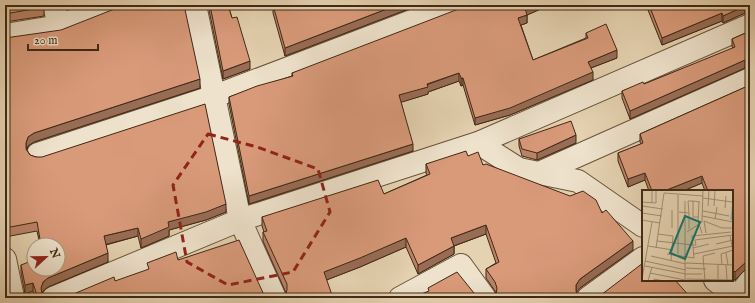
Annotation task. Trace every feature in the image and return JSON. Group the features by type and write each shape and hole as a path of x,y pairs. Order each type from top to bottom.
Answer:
{"street":[{"path":"54,5 59,26"},
{"path":"5,35 59,26 112,5"},
{"path":"195,5 240,220 275,298"},
{"path":"38,154 215,96 454,5"},
{"path":"53,298 240,220 478,143 750,25"},
{"path":"539,173 750,79"},
{"path":"478,143 519,170 578,181 642,225"},
{"path":"5,259 12,298"},
{"path":"588,298 642,259"},
{"path":"400,298 461,265 485,298"},
{"path":"716,281 738,298 750,281"}],"highlighted area":[{"path":"208,134 257,147 318,169 330,212 293,272 228,285 187,262 173,185"}],"building":[{"path":"5,5 44,5 44,7 5,14"},
{"path":"120,5 184,5 200,79 34,133 28,137 26,149 30,155 42,157 205,104 226,204 206,212 168,222 169,227 141,239 138,228 104,236 108,253 66,270 66,237 40,237 37,222 5,228 5,38 61,30 117,8"},
{"path":"210,5 228,5 232,18 237,17 250,61 223,71"},
{"path":"273,5 397,5 285,48"},
{"path":"469,5 532,5 525,8 527,15 518,18 533,60 588,38 586,33 606,24 617,50 588,62 593,72 510,108 475,118 463,78 461,78 459,73 427,84 428,87 399,95 413,144 249,196 229,97 257,86 293,76 292,73"},
{"path":"649,5 750,5 723,16 722,13 662,38"},
{"path":"750,31 750,59 630,111 622,91 643,82 644,84 735,47 732,39"},
{"path":"750,85 750,261 746,262 735,272 733,270 733,190 708,190 702,176 667,190 652,190 645,173 628,179 618,153 643,143 640,134"},
{"path":"571,121 576,135 537,153 522,149 519,139"},
{"path":"466,151 468,156 478,152 483,165 486,164 570,196 583,191 596,200 602,213 606,210 633,241 580,279 576,285 576,291 580,298 493,298 496,295 497,288 495,282 486,269 499,262 486,225 451,238 454,246 418,265 406,238 324,272 333,298 283,298 287,290 287,284 263,232 267,231 262,217 378,180 384,194 430,174 426,164"},
{"path":"239,240 264,295 267,298 64,298 114,277 115,281 149,269 147,263 176,252 178,260"},
{"path":"26,263 26,277 50,277 43,282 41,288 42,294 45,298 38,298 33,283 25,285 21,265"},
{"path":"642,264 642,281 676,281 691,298 597,298"},
{"path":"457,272 478,298 411,298 429,291 428,288"}]}
